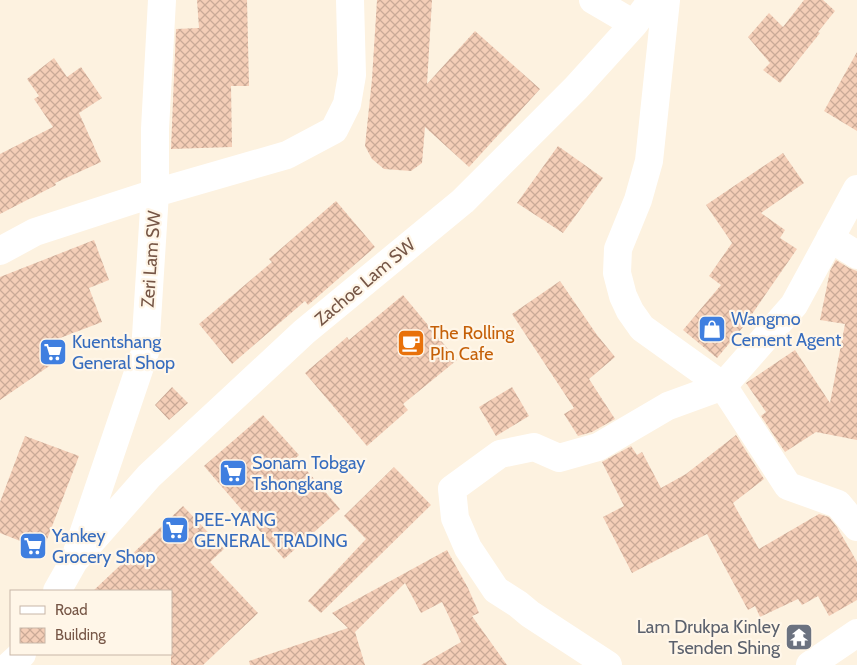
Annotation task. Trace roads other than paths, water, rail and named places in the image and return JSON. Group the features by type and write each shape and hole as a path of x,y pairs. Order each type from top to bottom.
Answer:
{"street":[{"name":"Zeri Lam SW","path":"58,590 74,561 144,352 155,193 155,129 162,0"},
{"path":"0,251 35,232 155,193 287,155 334,130 346,104 352,74 350,0"},
{"path":"593,0 634,24"},
{"name":"Zachoe Lam SW","path":"74,561 149,476 304,332 463,201 576,88 634,24 652,0"},
{"path":"666,0 649,160 638,200 618,249 617,273 622,296 642,328 723,386 788,486 838,504 857,527"},
{"path":"608,665 496,590 468,548 455,518 452,489 500,454 534,447 559,458 598,447 668,406 723,386 794,306 857,189"},
{"path":"830,238 857,255"},
{"path":"810,665 857,633"},
{"path":"10,665 21,655"}],"place":[{"name":"Wangmo Cement Agent","path":"712,329"},
{"name":"The Rolling PIn Cafe","path":"411,343"},
{"name":"Kuentshang General Shop","path":"53,352"},
{"name":"Sonam Tobgay Tshongkang","path":"233,473"},
{"name":"PEE-YANG GENERAL TRADING","path":"175,530"},
{"name":"Yankey Grocery Shop","path":"33,546"},
{"name":"Lam Drukpa Kinley Tsenden Shing","path":"799,637"}]}
